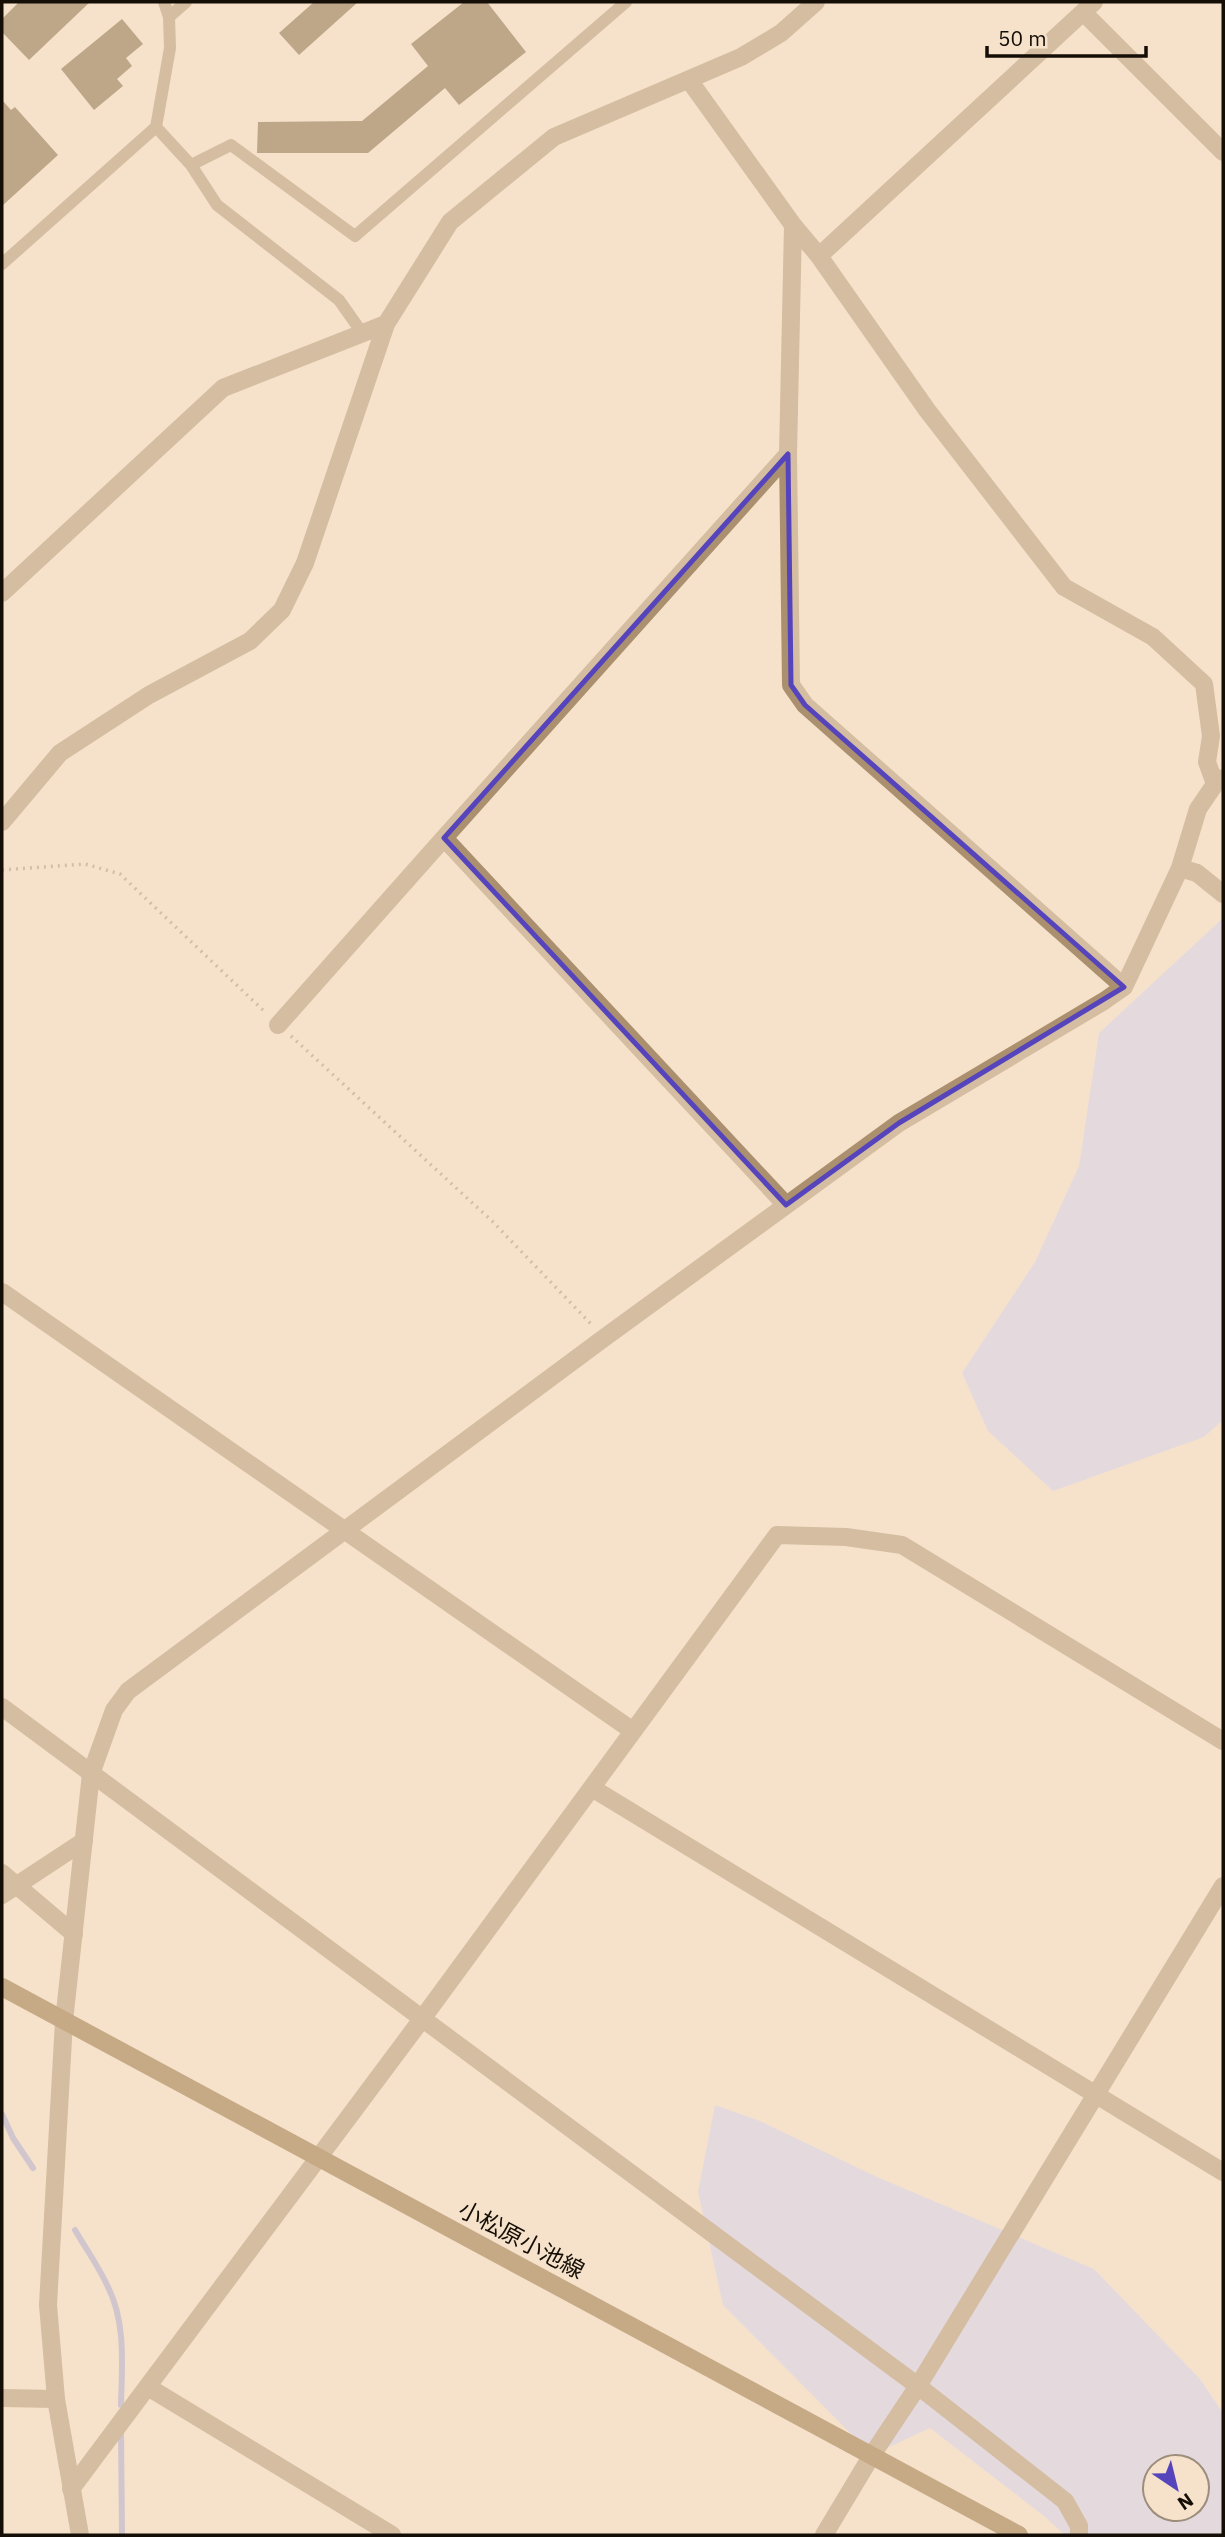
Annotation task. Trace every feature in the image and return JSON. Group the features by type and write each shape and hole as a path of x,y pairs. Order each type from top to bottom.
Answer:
{"main road":[{"name":"小松原小池線","path":"2,1987 1019,2535"}],"street":[{"path":"2,822 60,753 149,695 250,641 282,611 305,563 386,324 450,222 554,136 741,57 781,33 816,2"},
{"path":"819,256 1088,7 1223,152"},
{"path":"80,2535 56,2399 48,2305 64,2021 91,1774 114,1710 128,1691 899,1123 1124,987 1180,867 1198,809 1219,781 1207,762 1211,736 1204,684 1153,637 1064,587 927,410 819,256 793,225 689,80"},
{"path":"793,225 788,454 791,685 805,705 1124,987"},
{"path":"2,593 223,388 386,324"},
{"path":"278,1025 788,454"},
{"path":"444,838 786,1205"},
{"path":"1180,867 1197,873 1223,894"},
{"path":"2,1292 633,1731"},
{"path":"71,2489 422,2019 777,1535 846,1537 902,1545 1223,1741"},
{"path":"2,1707 918,2386 1065,2501 1079,2526 1079,2535"},
{"path":"592,1787 1223,2172"},
{"path":"9,1890 84,1841"},
{"path":"2,1873 9,1890 74,1934"},
{"path":"824,2535 1223,1886"},
{"path":"148,2387 392,2535"},
{"path":"2,2398 56,2399"}],"lane":[{"path":"2,264 156,127 170,48 169,17 164,2"},
{"path":"169,17 186,2"},
{"path":"191,165 232,145 355,236 626,2"},
{"path":"156,127 191,165 217,205 339,300 363,334"}],"path":[{"path":"2,870 85,864 120,874 278,1025 492,1221 604,1338"}],"highlighted area":[{"path":"788,454 791,685 805,705 1124,987 899,1123 786,1205 444,838"}],"shaded area":[{"path":"1223,918 1223,1420 1204,1437 1053,1491 988,1431 962,1373 1035,1262 1079,1166 1099,1033"},
{"path":"715,2105 760,2121 877,2177 1094,2269 1200,2379 1223,2413 1223,2535 1065,2535 930,2428 872,2455 723,2305 698,2192"}],"building":[{"path":"19,2 90,2 29,60 2,32 2,19"},
{"path":"314,2 358,2 299,55 279,33"},
{"path":"464,2 487,2 526,52 459,105 445,88 368,153 257,153 258,122 362,121 428,66 411,44"},
{"path":"122,19 143,44 126,58 132,66 117,79 123,86 94,110 61,69"},
{"path":"2,100 11,110 15,107 58,155 2,206"}],"waterway":[{"path":"2,2114 13,2138 33,2168"},
{"path":"75,2230 104,2280 118,2315 122,2344 121,2405"},
{"path":"121,2431 122,2535"}]}
